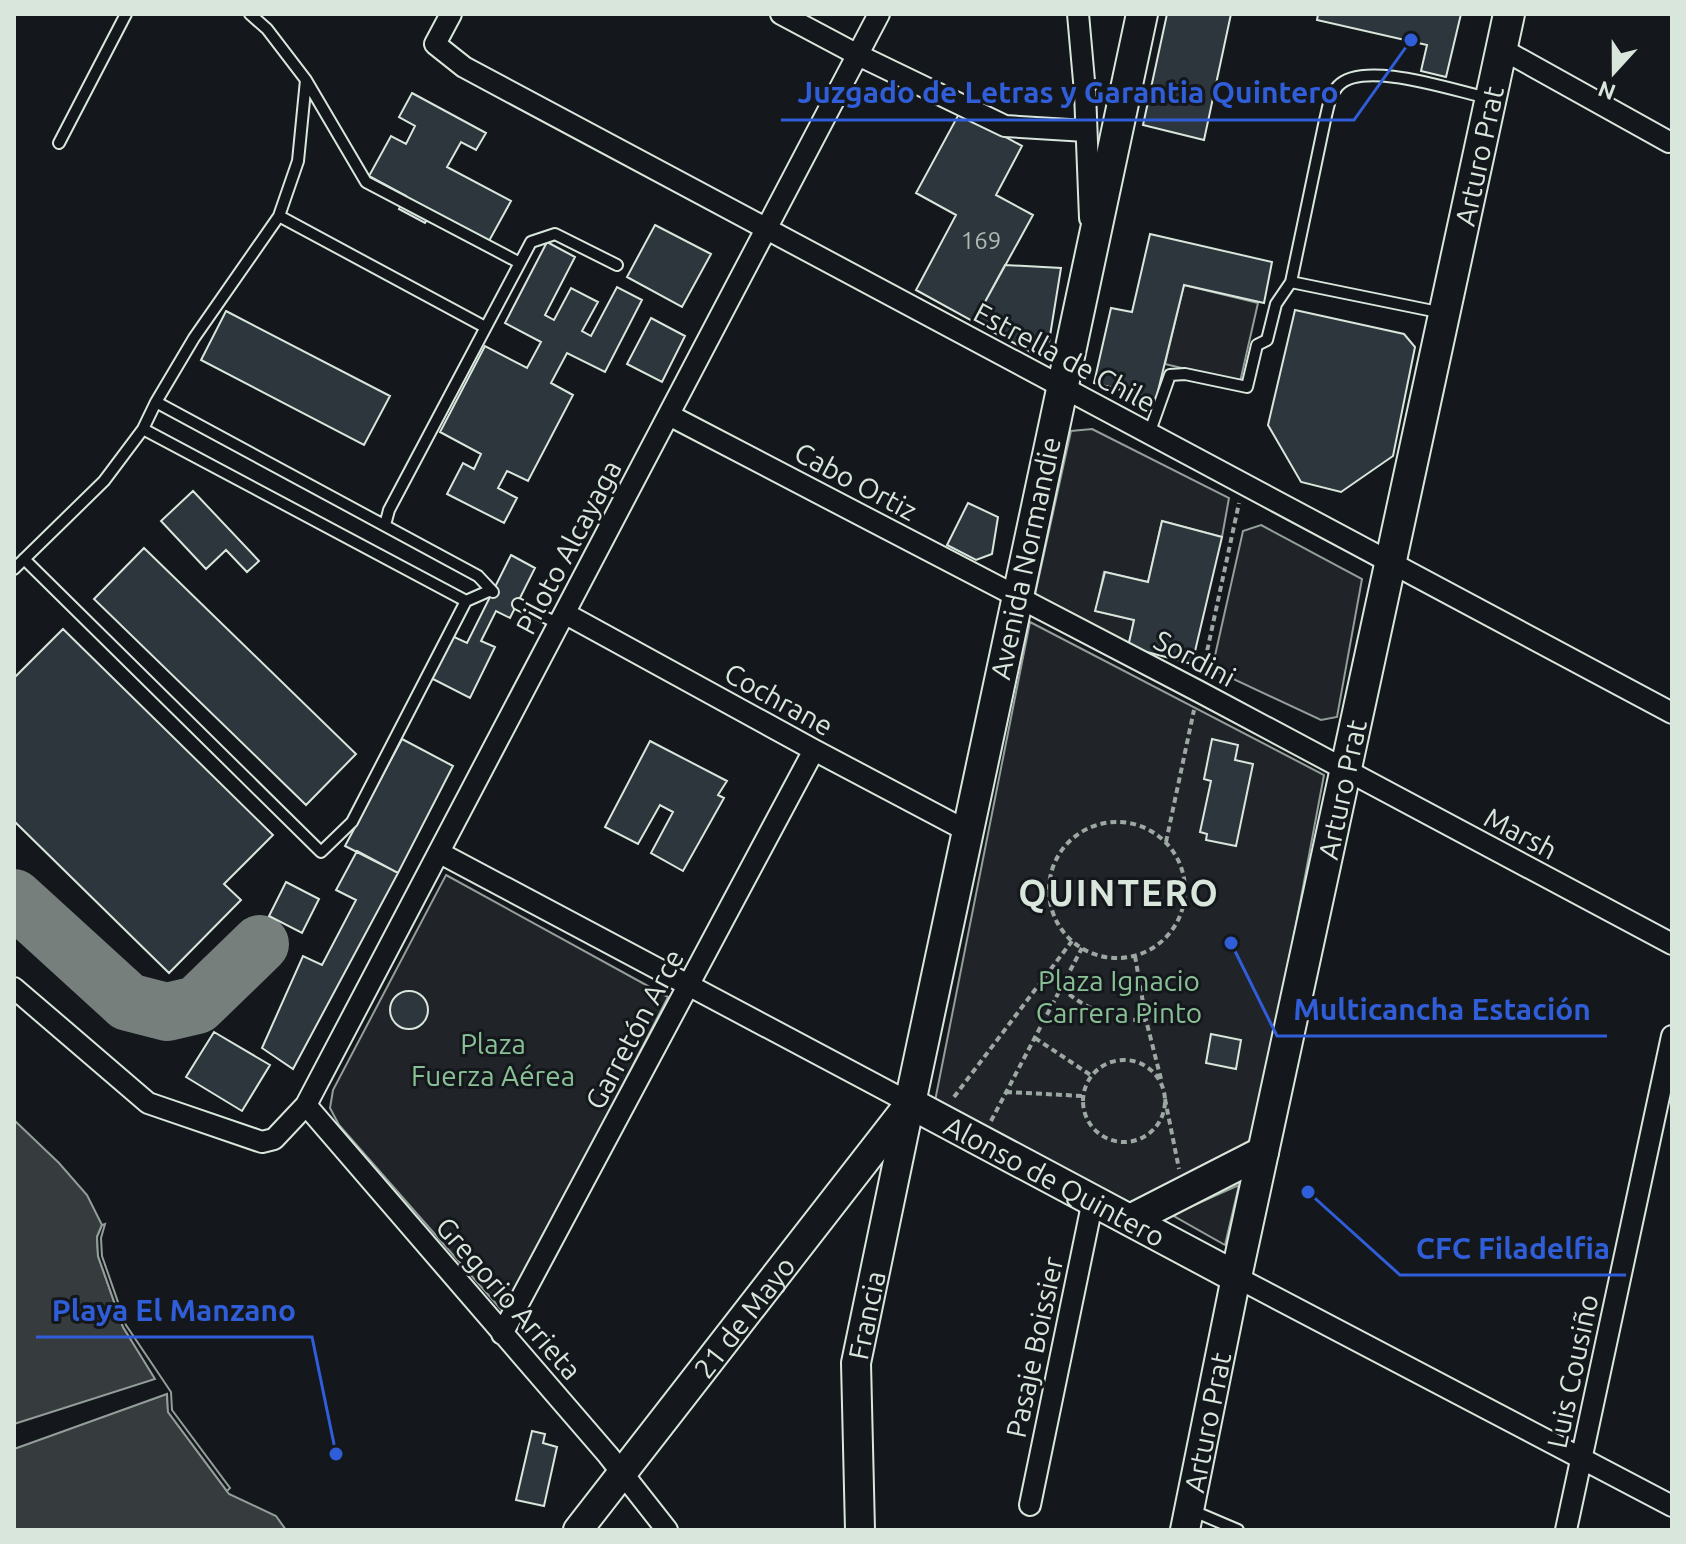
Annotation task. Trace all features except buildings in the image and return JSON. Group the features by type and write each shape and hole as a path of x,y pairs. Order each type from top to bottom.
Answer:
{"main road":[{"name":"Avenida Normandie","path":"910,1103 1142,14"},
{"name":"Arturo Prat","path":"1236,1277 1509,14"},
{"name":"Alonso de Quintero","path":"910,1103 1236,1277"},
{"path":"1130,1220 1263,1152"}],"street":[{"name":"Estrella de Chile","path":"451,14 435,44 464,67 1672,713"},
{"path":"781,14 1005,126 1086,131"},
{"name":"Piloto Alcayaga","path":"14,988 148,1103 262,1142 274,1139 306,1105 879,14"},
{"path":"1078,14 1091,250"},
{"name":"Arturo Prat","path":"1502,49 1669,142"},
{"name":"Cabo Ortiz","path":"669,415 1017,597"},
{"name":"Sordini","path":"1017,597 1345,771"},
{"name":"Cochrane","path":"562,619 967,831"},
{"name":"Garretón Arce","path":"502,1334 814,750"},
{"name":"Marsh","path":"1345,771 1672,944"},
{"name":"Alonso de Quintero","path":"440,853 910,1103"},
{"name":"Luis Cousiño","path":"1566,1530 1672,1036"},
{"name":"21 de Mayo","path":"578,1530 910,1103"},
{"name":"Francia","path":"860,1530 856,1363 910,1103"},
{"name":"Gregorio Arrieta","path":"306,1105 608,1455 667,1530"},
{"name":"Pasaje Boissier","path":"1030,1505 1093,1200"},
{"name":"Arturo Prat","path":"1187,1520 1236,1277"},
{"name":"Alonso de Quintero","path":"1236,1277 1672,1506"}],"lane":[{"path":"59,143 126,14"},
{"path":"250,14 267,29 306,80 366,182 520,263"},
{"path":"1149,434 1170,375 1185,374 1247,387 1257,345 1267,340 1276,304 1291,282 1330,98 1339,85 1351,77 1394,77 1491,99"},
{"path":"14,569 104,481 143,429 194,338 279,216 298,161 306,80"},
{"path":"279,216 485,327"},
{"path":"385,525 389,510 531,242 555,234 617,265"},
{"path":"1291,282 1445,313"},
{"path":"24,559 321,852 352,822 466,601 492,591 478,576 156,402"},
{"path":"143,429 466,601"},
{"path":"518,604 562,619"},
{"path":"1187,1520 1238,1530"}],"path":[{"path":"1166,843 1243,485"},
{"path":"1114,821 1133,823 1155,832 1174,851 1184,873 1184,906 1175,928 1158,945 1135,956 1112,958 1092,953 1072,941 1057,922 1050,904 1049,880 1055,861 1069,841 1091,827 1114,821"},
{"path":"939,1118 1072,941"},
{"path":"981,1140 1082,947"},
{"path":"1135,956 1184,1191"},
{"path":"1047,972 1060,989 1094,1011 1146,1020"},
{"path":"1035,1038 1092,1076"},
{"path":"1126,1060 1143,1065 1163,1085 1164,1115 1153,1131 1138,1140 1117,1142 1099,1134 1085,1115 1083,1096 1092,1076 1109,1063 1126,1060"},
{"path":"1006,1092 1083,1096"}],"green space":[{"path":"1184,285 1258,303 1240,382 1165,364"},
{"path":"1092,429 1229,498 1222,537 1162,521 1148,582 1104,572 1096,611 1134,620 1129,644 1034,599 1071,431"},
{"path":"1261,525 1362,579 1337,717 1321,720 1212,669 1243,531"},
{"name":"Plaza Ignacio Carrera Pinto","path":"1030,622 1324,775 1255,1144 1138,1208 935,1101"},
{"name":"Plaza Fuerza Aérea","path":"446,875 668,997 505,1314 339,1125 330,1108 333,1090"},
{"path":"1239,1185 1225,1245 1172,1215"}],"shaded area":[{"path":"14,1120 87,1195 102,1225 97,1237 98,1256 123,1327 167,1394 168,1412 229,1494 276,1516 286,1530 14,1530"}],"pier":[{"path":"105,1224 101,1238 102,1256 126,1325 171,1392 172,1410 230,1488 227,1491 168,1412 167,1394 14,1449 14,1424 155,1379 123,1327 98,1256 97,1237"}],"taxiway":[{"path":"14,898 128,1002 167,1012 197,1005 260,944"}],"place":[{"name":"Juzgado de Letras y Garantia Quintero","path":"1411,40"},
{"name":"Multicancha Estación","path":"1231,943"},
{"name":"CFC Filadelfia","path":"1308,1192"},
{"name":"Playa El Manzano","path":"336,1454"}],"district":[{"name":"QUINTERO","path":"1119,892"}]}
